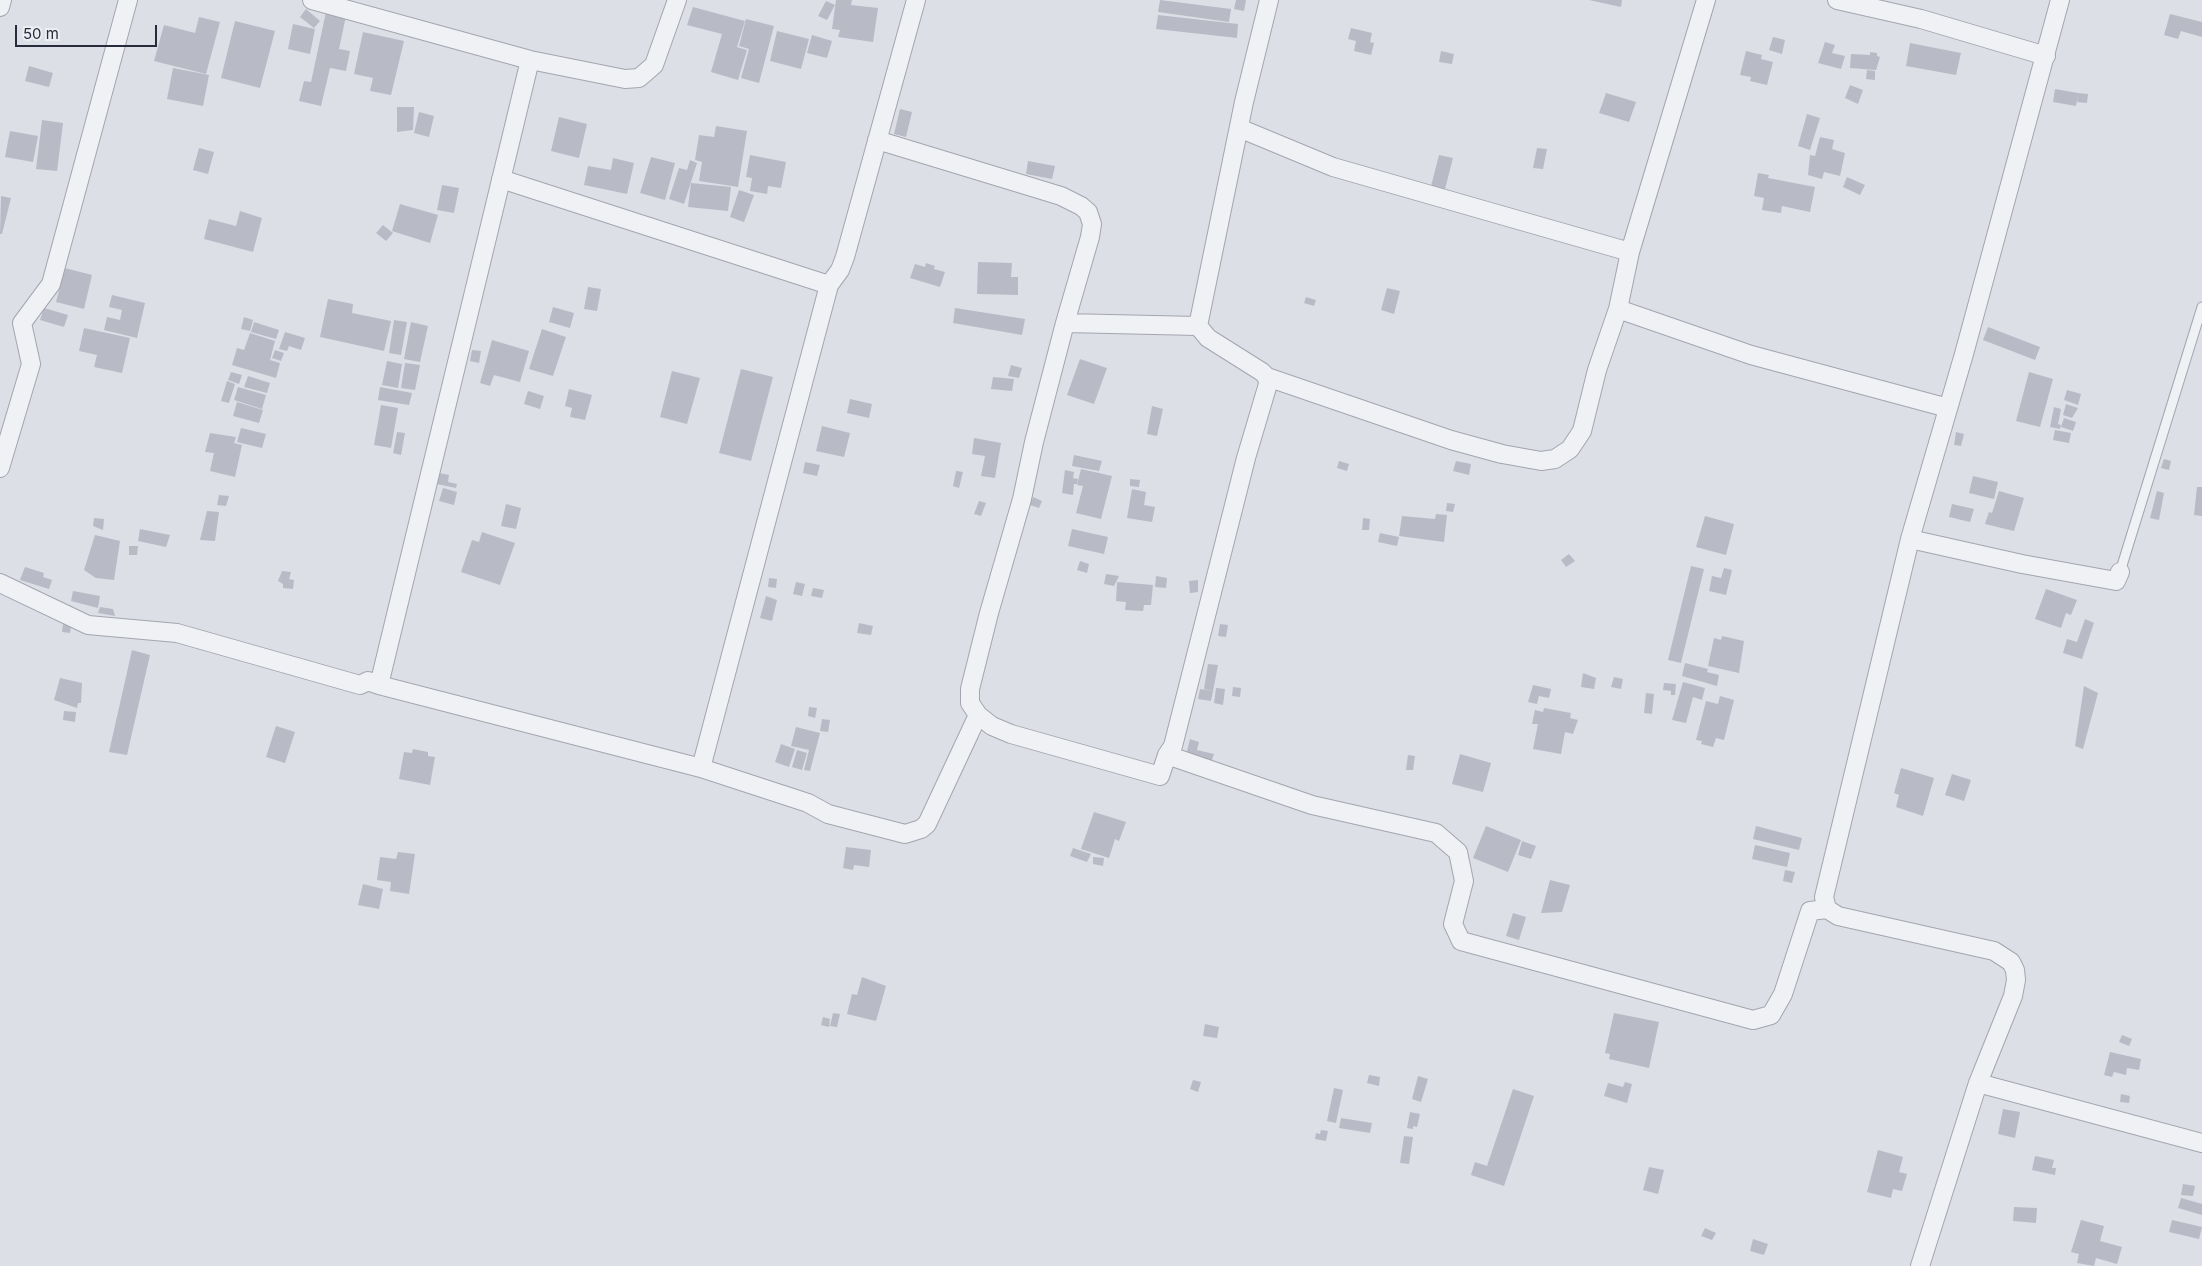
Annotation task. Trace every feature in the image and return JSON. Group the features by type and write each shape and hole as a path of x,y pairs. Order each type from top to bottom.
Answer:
{"street":[{"path":"0,7 2,0"},
{"path":"1,462 31,364 22,323 52,284 128,0"},
{"path":"312,0 530,60 625,79 639,78 648,73 659,57 677,0"},
{"path":"701,768 829,285 840,270 845,257 916,0"},
{"path":"1198,326 1238,128 1269,0"},
{"path":"1065,323 1198,326 1208,338 1267,377 1466,445 1525,459 1541,461 1555,458 1570,449 1582,431 1597,370 1618,309 1630,252 1706,0"},
{"path":"1837,0 1921,19 2046,56"},
{"path":"1827,909 1824,897 1910,539 2046,56 2060,0"},
{"path":"378,685 530,60"},
{"path":"1238,128 1333,167 1630,252"},
{"path":"877,140 1061,196 1081,206 1088,212 1092,224 1034,442 1022,499 970,689 970,703 978,714 992,726 1011,734 1160,776 1167,755 1173,746 1206,622 1246,458 1268,384 1267,377"},
{"path":"501,179 829,285"},
{"path":"1618,309 1751,355 1948,408"},
{"path":"1910,539 2022,564 2116,581 2120,572"},
{"path":"0,583 88,625 177,633 360,685 368,681 701,768 808,804 828,814 904,834 921,829 927,824 978,714"},
{"path":"1167,755 1312,805 1436,833 1458,852 1464,880 1453,924 1461,941 1753,1020 1771,1015 1783,994 1810,911 1827,909 1838,916 1994,951 2011,962 2016,980 2013,996 1978,1082 1920,1266"},
{"path":"1978,1082 2202,1143"}],"lane":[{"path":"2120,572 2202,307"}],"building":[{"path":"836,0 852,0 851,5 878,8 873,42 838,37 840,30 832,29"},
{"path":"1160,0 1231,9 1229,22 1158,12"},
{"path":"1236,0 1246,0 1244,11 1234,9"},
{"path":"1589,0 1622,0 1621,7"},
{"path":"826,1 835,5 827,20 818,16"},
{"path":"693,7 745,21 737,47 747,50 738,80 711,72 722,34 687,25"},
{"path":"306,9 320,21 314,28 300,17"},
{"path":"326,12 346,16 339,49 350,51 346,71 330,68 321,106 299,101 304,81 311,82"},
{"path":"2170,14 2202,22 2202,37 2181,31 2178,39 2164,35"},
{"path":"1158,15 1238,24 1237,38 1156,29"},
{"path":"199,17 220,22 206,74 154,61 164,25 195,33"},
{"path":"746,19 774,26 759,83 741,78 749,49 739,46"},
{"path":"235,21 275,31 260,88 221,78"},
{"path":"293,24 315,29 310,54 288,49"},
{"path":"1351,28 1372,33 1370,42 1374,43 1371,55 1354,51 1356,41 1348,39"},
{"path":"777,31 809,39 801,69 770,61"},
{"path":"363,32 404,41 391,95 370,91 373,78 354,74"},
{"path":"812,35 832,41 827,58 807,53"},
{"path":"1773,37 1785,40 1782,54 1769,50"},
{"path":"1825,42 1835,45 1832,53 1845,56 1841,69 1818,63"},
{"path":"1910,43 1961,53 1956,75 1906,66"},
{"path":"1441,51 1454,54 1452,64 1439,62"},
{"path":"1746,51 1762,55 1761,59 1773,62 1767,85 1750,81 1751,77 1740,75"},
{"path":"1870,52 1877,53 1877,56 1880,57 1876,70 1850,68 1851,54 1870,55"},
{"path":"29,66 53,73 49,87 25,81"},
{"path":"173,68 209,75 203,106 167,99"},
{"path":"1867,70 1875,71 1875,80 1866,79"},
{"path":"1850,85 1863,90 1858,104 1845,98"},
{"path":"2055,89 2078,93 2076,106 2053,102"},
{"path":"1606,93 1636,102 1629,122 1599,113"},
{"path":"2078,93 2088,94 2087,103 2077,102"},
{"path":"397,107 414,107 413,130 397,132"},
{"path":"900,109 912,112 906,137 894,134"},
{"path":"419,112 434,116 429,137 414,133"},
{"path":"1807,114 1820,118 1810,150 1798,146"},
{"path":"559,117 587,124 579,158 551,151"},
{"path":"42,120 63,123 57,171 36,169"},
{"path":"716,126 747,131 738,187 699,181 702,162 695,160 699,135 714,137"},
{"path":"10,131 38,136 33,162 5,157"},
{"path":"1820,137 1834,140 1832,149 1845,153 1840,176 1824,172 1822,179 1808,175 1810,155 1815,156"},
{"path":"199,148 214,152 208,174 193,170"},
{"path":"1537,148 1547,149 1543,169 1533,168"},
{"path":"750,155 786,162 781,188 768,186 767,194 750,191 752,178 746,177"},
{"path":"1439,155 1453,158 1444,193 1430,190"},
{"path":"651,157 675,163 665,200 640,193"},
{"path":"613,158 634,163 627,194 584,185 588,166 611,170"},
{"path":"690,160 697,163 684,204 669,199 679,168 687,170"},
{"path":"1028,161 1055,166 1052,179 1026,174"},
{"path":"1758,173 1769,175 1768,178 1815,187 1810,212 1782,206 1781,213 1762,210 1764,198 1754,196"},
{"path":"1847,177 1865,185 1860,195 1843,187"},
{"path":"691,183 731,187 728,211 688,207"},
{"path":"442,185 459,188 454,213 437,210"},
{"path":"739,190 754,195 744,222 730,217"},
{"path":"1,196 11,198 2,234 0,234"},
{"path":"400,204 438,215 430,243 392,231"},
{"path":"240,211 262,218 253,252 204,239 209,219 236,226"},
{"path":"383,225 393,233 386,241 376,233"},
{"path":"978,262 1012,263 1011,277 1018,277 1018,295 977,294"},
{"path":"926,263 935,266 934,269 945,272 940,287 910,278 915,264 925,267"},
{"path":"61,267 92,275 84,309 56,302 61,283 57,282"},
{"path":"588,287 601,289 597,311 584,309"},
{"path":"1387,288 1400,291 1394,314 1381,310"},
{"path":"112,295 145,303 137,338 104,330 107,317 120,320 122,310 109,307"},
{"path":"1306,297 1316,300 1314,306 1304,303"},
{"path":"328,299 353,304 352,313 391,321 384,351 320,337"},
{"path":"553,307 574,313 570,328 549,322"},
{"path":"44,308 68,315 64,327 40,320"},
{"path":"955,308 1025,319 1022,335 953,323"},
{"path":"244,317 253,320 250,331 241,329"},
{"path":"394,320 407,322 401,355 389,353"},
{"path":"254,322 279,330 276,339 251,332"},
{"path":"411,322 428,326 420,362 404,359"},
{"path":"1988,327 2040,347 2035,360 1983,340"},
{"path":"84,328 130,338 122,373 94,367 97,355 79,351"},
{"path":"542,329 566,337 553,376 529,369"},
{"path":"285,332 305,338 301,350 289,346 287,351 279,349"},
{"path":"250,333 275,341 270,360 280,363 276,378 232,365 237,348 244,350"},
{"path":"492,340 529,351 520,382 494,375 490,386 480,383"},
{"path":"275,350 284,353 281,361 272,358"},
{"path":"472,350 481,351 479,363 470,361"},
{"path":"1080,359 1107,368 1094,404 1067,395"},
{"path":"387,361 402,364 398,388 382,385"},
{"path":"405,363 420,365 415,390 401,388"},
{"path":"1011,365 1022,368 1019,378 1008,376"},
{"path":"741,369 773,377 751,461 719,453"},
{"path":"672,371 700,378 687,424 660,417"},
{"path":"231,372 242,375 239,384 228,380"},
{"path":"2029,372 2053,379 2040,427 2016,421"},
{"path":"248,376 270,383 267,393 244,387"},
{"path":"993,377 1014,379 1012,391 991,389"},
{"path":"227,381 235,384 229,403 221,401"},
{"path":"238,387 266,395 262,409 234,400"},
{"path":"380,387 412,393 409,405 378,400"},
{"path":"569,389 592,395 585,420 570,417 572,408 565,406"},
{"path":"2067,390 2081,394 2078,405 2064,400"},
{"path":"528,391 544,396 540,409 524,404"},
{"path":"850,399 872,404 869,418 847,413"},
{"path":"237,402 263,410 259,423 233,416"},
{"path":"2066,404 2078,408 2072,418 2063,415"},
{"path":"381,405 398,408 391,448 374,445"},
{"path":"1152,406 1163,409 1157,436 1147,434"},
{"path":"2054,407 2061,409 2058,424 2061,425 2060,429 2050,427"},
{"path":"2064,418 2076,422 2073,431 2061,427"},
{"path":"822,426 850,433 844,457 816,451"},
{"path":"241,428 266,434 262,448 237,442"},
{"path":"2055,430 2071,433 2069,443 2053,440"},
{"path":"397,432 405,433 401,455 393,453"},
{"path":"1956,432 1964,434 1961,446 1954,445"},
{"path":"210,433 236,437 234,443 242,445 235,477 210,471 214,453 205,452"},
{"path":"974,438 1001,443 995,478 981,476 985,456 972,454"},
{"path":"1074,455 1102,461 1099,471 1072,466"},
{"path":"2164,459 2171,461 2169,470 2161,468"},
{"path":"1339,461 1349,464 1347,471 1337,468"},
{"path":"1456,461 1471,464 1469,475 1453,471"},
{"path":"805,462 820,465 817,476 803,473"},
{"path":"1081,469 1112,476 1101,519 1076,513 1083,486 1077,485"},
{"path":"1065,470 1074,472 1073,478 1078,479 1077,484 1074,484 1073,495 1062,493"},
{"path":"956,471 963,472 959,488 953,486"},
{"path":"439,473 449,475 448,482 457,484 456,488 437,484"},
{"path":"1973,476 1998,482 1994,499 1969,493"},
{"path":"1130,479 1140,480 1139,487 1130,486"},
{"path":"2197,487 2202,487 2202,516 2194,515"},
{"path":"443,488 457,492 454,505 439,501"},
{"path":"1132,489 1146,492 1144,505 1155,507 1152,522 1127,518"},
{"path":"1999,491 2024,498 2014,531 1985,524 1989,512 1992,513"},
{"path":"2157,491 2164,493 2159,520 2150,518"},
{"path":"219,495 229,496 226,506 217,505"},
{"path":"1033,497 1042,501 1039,508 1030,505"},
{"path":"979,501 986,503 981,516 974,514"},
{"path":"1447,503 1455,504 1453,512 1446,511"},
{"path":"506,504 521,508 516,529 501,526"},
{"path":"1952,504 1974,509 1970,522 1949,517"},
{"path":"207,511 219,512 215,541 200,540"},
{"path":"1436,514 1447,515 1444,542 1399,536 1402,516 1435,519"},
{"path":"1705,516 1734,524 1726,555 1696,547"},
{"path":"94,518 104,519 103,530 93,526"},
{"path":"1363,518 1370,519 1369,530 1362,530"},
{"path":"140,529 170,535 166,547 138,541"},
{"path":"1072,529 1108,537 1104,554 1068,546"},
{"path":"482,532 515,543 500,585 461,572 472,540 479,542"},
{"path":"1380,533 1399,537 1397,546 1378,542"},
{"path":"95,535 120,541 114,580 96,578 84,570"},
{"path":"129,546 138,546 137,555 129,555"},
{"path":"1569,554 1575,561 1566,567 1561,560"},
{"path":"1080,561 1089,564 1087,573 1077,570"},
{"path":"1691,566 1704,569 1681,663 1668,660"},
{"path":"25,567 44,573 43,577 52,580 49,589 20,580"},
{"path":"1724,568 1732,570 1726,595 1709,591 1712,576 1721,578"},
{"path":"282,571 291,572 289,579 294,580 293,589 283,588 283,584 278,581"},
{"path":"1106,574 1119,576 1114,586 1104,584"},
{"path":"1156,576 1167,578 1166,588 1155,587"},
{"path":"769,578 777,579 776,588 768,587"},
{"path":"1198,580 1198,592 1190,593 1189,581"},
{"path":"796,582 805,584 802,596 793,594"},
{"path":"1117,582 1153,585 1151,605 1144,605 1143,611 1125,610 1126,602 1116,601"},
{"path":"813,588 824,590 822,598 811,596"},
{"path":"2046,589 2077,600 2071,615 2066,613 2061,628 2035,619"},
{"path":"73,591 100,596 98,608 71,601"},
{"path":"766,596 777,600 772,621 760,618"},
{"path":"100,607 113,609 115,616 98,613"},
{"path":"2085,619 2094,623 2082,659 2063,653 2067,639 2077,642"},
{"path":"859,623 873,626 871,635 857,633"},
{"path":"63,624 71,626 70,633 62,632"},
{"path":"1220,624 1228,625 1226,637 1218,636"},
{"path":"1722,636 1744,641 1739,673 1708,666 1714,638 1721,640"},
{"path":"132,650 150,655 127,755 109,752"},
{"path":"1685,663 1708,669 1707,672 1719,675 1717,686 1682,676"},
{"path":"1208,664 1218,665 1213,691 1204,689"},
{"path":"1583,673 1596,678 1594,689 1581,687"},
{"path":"1614,677 1623,679 1621,689 1611,687"},
{"path":"60,678 82,683 81,703 78,703 77,708 54,700"},
{"path":"1683,682 1705,688 1702,700 1693,697 1686,723 1672,720"},
{"path":"1664,683 1676,684 1675,695 1671,695 1671,691 1663,690"},
{"path":"1533,685 1551,689 1549,698 1539,696 1537,704 1528,702"},
{"path":"2084,686 2098,693 2083,749 2075,746"},
{"path":"1233,687 1241,688 1240,697 1232,696"},
{"path":"1216,688 1225,689 1223,705 1214,703"},
{"path":"1200,689 1213,691 1211,701 1198,699"},
{"path":"1646,693 1654,694 1652,714 1644,713"},
{"path":"1720,696 1734,700 1724,740 1716,738 1713,747 1701,744 1702,741 1696,740 1706,701 1718,704"},
{"path":"809,707 817,708 815,718 808,716"},
{"path":"1544,708 1571,713 1570,718 1578,720 1573,734 1565,732 1561,754 1533,749 1538,724 1532,724 1535,710 1543,712"},
{"path":"64,711 76,712 75,722 63,720"},
{"path":"822,719 830,720 828,732 820,731"},
{"path":"276,726 295,732 285,763 266,757"},
{"path":"796,727 820,733 810,771 804,770 809,750 791,746"},
{"path":"1190,739 1199,742 1197,750 1214,754 1210,766 1185,759"},
{"path":"781,744 795,749 789,767 775,762"},
{"path":"413,749 428,752 428,756 435,757 430,785 399,779 404,752 412,753"},
{"path":"797,750 807,753 802,770 792,767"},
{"path":"1460,754 1491,763 1483,792 1452,784"},
{"path":"1408,755 1415,756 1413,770 1406,770"},
{"path":"1901,768 1934,778 1923,816 1896,807 1899,795 1894,793"},
{"path":"1952,774 1971,780 1964,801 1945,795"},
{"path":"1094,812 1126,822 1119,841 1115,839 1109,858 1081,849"},
{"path":"1486,826 1521,840 1508,872 1473,858"},
{"path":"1756,826 1802,838 1799,850 1753,839"},
{"path":"1522,841 1536,846 1531,859 1518,855"},
{"path":"1755,845 1790,853 1787,867 1752,859"},
{"path":"846,847 871,850 869,867 854,865 853,870 843,868"},
{"path":"1073,848 1091,854 1087,862 1070,856"},
{"path":"398,852 415,854 409,894 390,891 391,882 377,880 380,857 396,859"},
{"path":"1093,857 1104,858 1103,866 1093,864"},
{"path":"1785,870 1795,872 1792,883 1783,881"},
{"path":"1550,880 1570,885 1562,912 1541,913"},
{"path":"363,884 383,889 379,909 358,905"},
{"path":"1513,913 1526,917 1519,940 1506,936"},
{"path":"862,977 886,986 876,1021 847,1014 852,994 857,995"},
{"path":"833,1013 840,1014 837,1027 830,1026"},
{"path":"1614,1013 1659,1022 1649,1068 1609,1059 1610,1054 1605,1053"},
{"path":"823,1017 830,1019 829,1027 821,1025"},
{"path":"1205,1024 1219,1027 1217,1038 1203,1036"},
{"path":"2122,1035 2132,1039 2129,1046 2119,1042"},
{"path":"2110,1052 2141,1059 2139,1070 2127,1068 2126,1075 2114,1072 2112,1077 2104,1075"},
{"path":"1369,1075 1380,1077 1379,1086 1367,1083"},
{"path":"1418,1076 1428,1079 1421,1102 1412,1099"},
{"path":"1193,1080 1201,1082 1198,1092 1190,1089"},
{"path":"1625,1082 1632,1084 1627,1103 1604,1096 1608,1083 1623,1087"},
{"path":"1334,1088 1343,1090 1336,1123 1327,1121"},
{"path":"1513,1089 1534,1096 1504,1186 1471,1175 1475,1162 1487,1166"},
{"path":"2121,1094 2130,1096 2129,1103 2120,1102"},
{"path":"2003,1109 2020,1112 2015,1138 1998,1134"},
{"path":"1410,1112 1420,1114 1417,1127 1413,1126 1413,1129 1407,1128"},
{"path":"1341,1118 1372,1123 1370,1133 1339,1128"},
{"path":"1321,1130 1328,1131 1326,1141 1315,1139 1316,1133 1320,1134"},
{"path":"1404,1136 1413,1137 1409,1164 1400,1163"},
{"path":"1878,1150 1903,1157 1899,1172 1907,1174 1902,1191 1893,1189 1891,1198 1867,1192"},
{"path":"2035,1156 2054,1160 2052,1168 2056,1168 2055,1175 2032,1170"},
{"path":"1649,1167 1664,1170 1658,1194 1643,1190"},
{"path":"2183,1184 2195,1186 2193,1196 2181,1195"},
{"path":"2181,1198 2202,1204 2202,1215 2178,1208"},
{"path":"2014,1207 2037,1208 2036,1223 2013,1221"},
{"path":"2081,1220 2104,1226 2100,1241 2122,1247 2117,1264 2096,1258 2094,1266 2077,1263 2079,1254 2071,1252"},
{"path":"2172,1220 2202,1227 2199,1239 2169,1232"},
{"path":"1705,1228 1716,1233 1712,1240 1701,1236"},
{"path":"1753,1239 1768,1244 1764,1255 1750,1251"}]}
